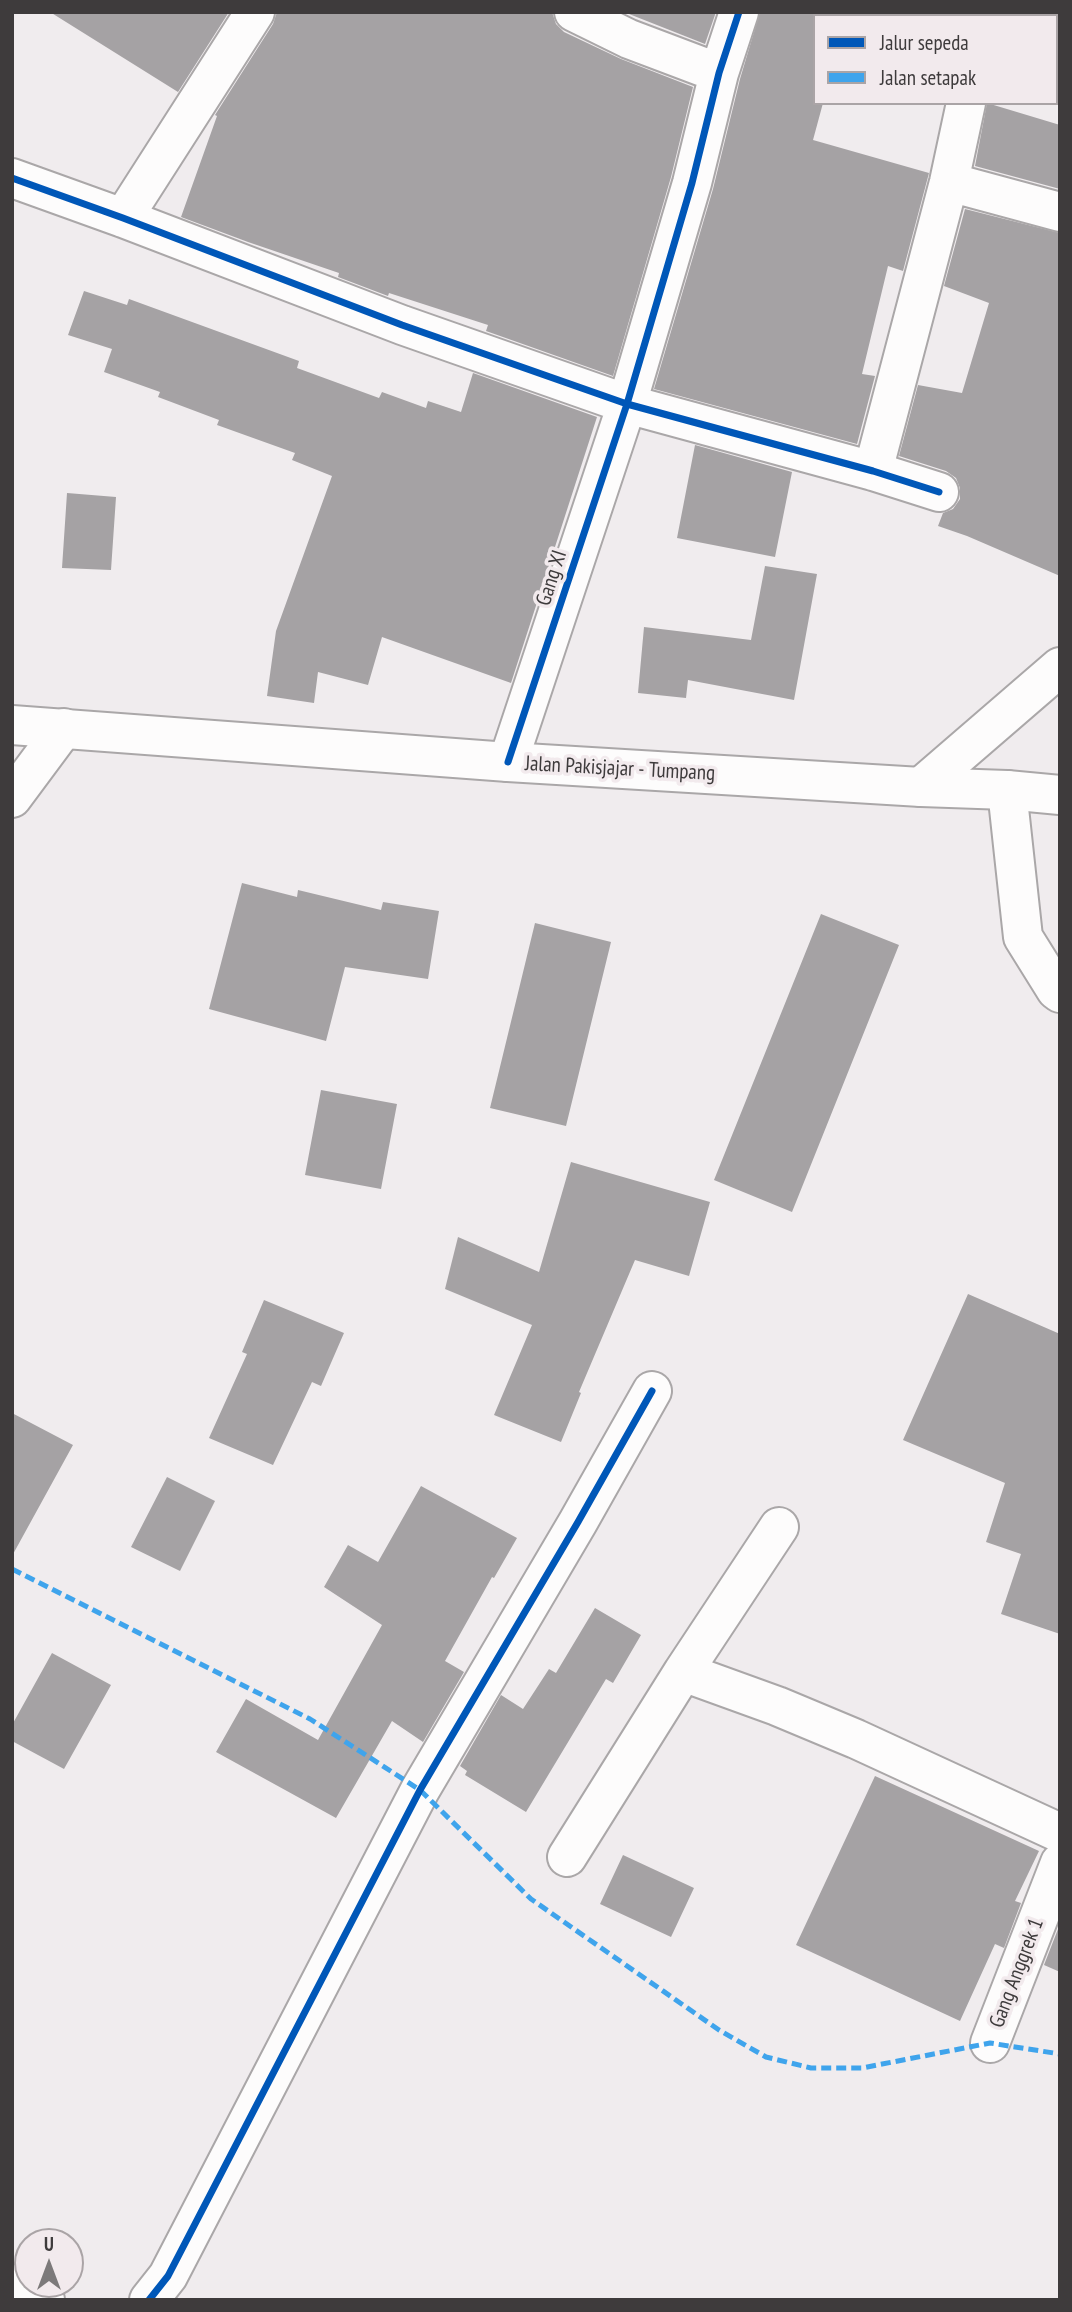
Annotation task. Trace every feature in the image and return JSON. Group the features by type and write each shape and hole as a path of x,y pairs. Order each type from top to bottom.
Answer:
{"street":[{"path":"123,218 255,12"},
{"path":"574,12 629,39 719,73"},
{"name":"Gang XI","path":"508,762 627,404 692,183 719,73 739,12"},
{"path":"873,471 949,182 966,105"},
{"path":"12,178 402,325 627,404 873,471 939,492"},
{"path":"949,182 1060,212"},
{"path":"921,787 1060,667"},
{"name":"Jalan Pakisjajar - Tumpang","path":"12,726 508,762 1060,795"},
{"path":"12,798 64,728"},
{"path":"1007,790 1023,937 1060,993"},
{"path":"149,2300 168,2276 420,1790 652,1391"},
{"path":"567,1857 683,1672 779,1527"},
{"path":"683,1672 856,1738 1060,1833"},
{"name":"Gang Anggrek 1","path":"990,2043 1060,1863"},
{"path":"12,2284 45,2300"}],"building":[{"path":"50,12 229,12 178,92"},
{"path":"277,12 552,12 556,24 564,32 621,59 693,87 671,177 613,376 486,331 488,325 389,293 388,296 338,277 339,273 181,217 217,116 215,115 273,24"},
{"path":"624,12 716,12 705,44"},
{"path":"760,12 815,12 813,105 822,105 813,140 929,173 903,271 888,266 862,374 875,376 857,444 654,389 713,189 740,79"},
{"path":"987,105 1060,125 1060,189 975,166"},
{"path":"965,209 1060,233 1060,576 938,526 943,513 953,509 960,499 956,478 946,471 899,456 918,385 962,393 989,303 944,286"},
{"path":"84,291 127,305 129,299 299,361 297,368 379,398 382,392 426,408 428,401 461,412 473,373 597,417 511,683 382,637 368,685 318,672 314,703 267,696 276,631 332,476 292,460 295,453 217,425 219,420 158,397 160,392 104,372 112,349 68,335"},
{"path":"695,445 792,472 775,557 677,538"},
{"path":"67,493 116,497 111,570 62,568"},
{"path":"765,566 817,574 794,700 688,680 686,698 638,693 644,627 751,640"},
{"path":"242,883 297,897 298,890 381,910 383,902 439,911 428,979 345,967 326,1041 209,1009"},
{"path":"821,914 899,945 792,1212 714,1180"},
{"path":"535,923 611,942 566,1126 490,1108"},
{"path":"321,1090 397,1104 381,1189 305,1175"},
{"path":"571,1162 710,1202 689,1276 635,1260 579,1392 581,1393 561,1442 494,1415 532,1325 445,1289 458,1237 539,1272"},
{"path":"968,1294 1060,1334 1060,1634 1001,1614 1021,1554 986,1542 1005,1483 903,1440"},
{"path":"264,1300 344,1333 321,1386 312,1382 273,1465 209,1438 247,1354 242,1352"},
{"path":"12,1413 73,1445 12,1556"},
{"path":"167,1477 215,1501 180,1571 131,1547"},
{"path":"421,1486 517,1538 445,1661 464,1672 423,1742 392,1721 336,1818 216,1752 246,1699 318,1740 382,1625 324,1587 348,1545 378,1562"},
{"path":"595,1608 641,1635 613,1683 606,1679 526,1812 465,1775 467,1771 460,1766 501,1695 523,1709 549,1669 556,1673"},
{"path":"52,1653 111,1685 64,1769 12,1741 12,1725"},
{"path":"875,1776 1039,1851 1015,1901 1021,1903 1004,1948 995,1944 960,2021 796,1945"},
{"path":"623,1855 694,1888 671,1937 600,1904"},
{"path":"1060,1924 1060,1972 1044,1965"}],"marked path":[{"path":"12,1569 310,1719 420,1790 531,1899 719,2030 766,2057 811,2068 862,2068 990,2043 1060,2054"}],"cycle path":[{"path":"508,762 627,404 692,183 719,73 739,12"},
{"path":"12,178 402,325 627,404 873,471 939,492"},
{"path":"149,2300 168,2276 420,1790 652,1391"}]}
